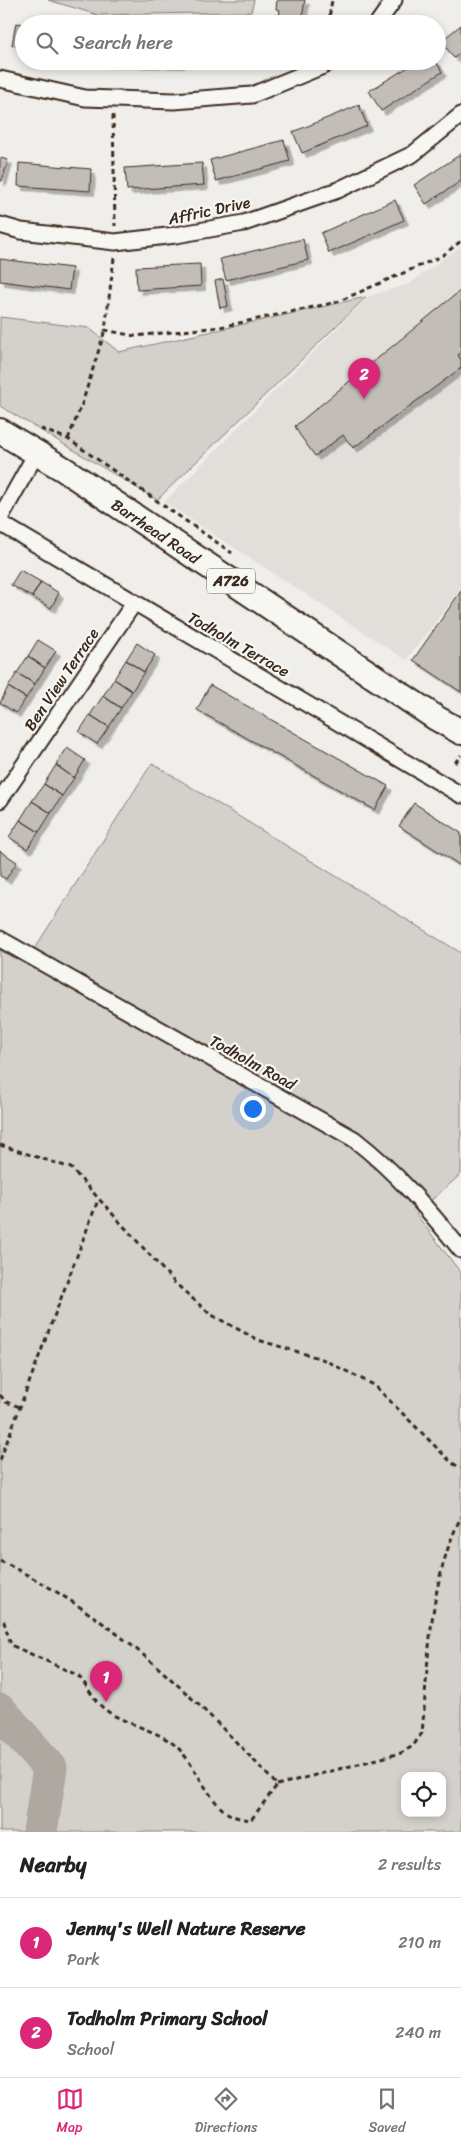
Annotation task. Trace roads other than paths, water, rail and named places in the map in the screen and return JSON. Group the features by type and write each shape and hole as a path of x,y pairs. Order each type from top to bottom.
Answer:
{"main road":[{"name":"Barrhead Road","path":"0,431 37,452 436,718 461,732"}],"street":[{"path":"383,15 394,0"},
{"path":"0,78 85,98 174,101 252,95 313,70"},
{"name":"Affric Drive","path":"0,225 21,231 115,242 176,236 244,223 338,190 413,154 461,115"},
{"path":"0,518 37,452"},
{"name":"Todholm Terrace","path":"0,523 461,795"},
{"name":"Ben View Terrace","path":"0,800 134,603"},
{"name":"Todholm Road","path":"0,939 354,1140 378,1158 403,1182 461,1250"}],"waterway":[{"path":"0,1711 50,1768 40,1832"}],"place":[{"name":"Todholm Primary School","path":"364,399"},
{"name":"Jenny's Well Nature Reserve","path":"106,1702"}]}
